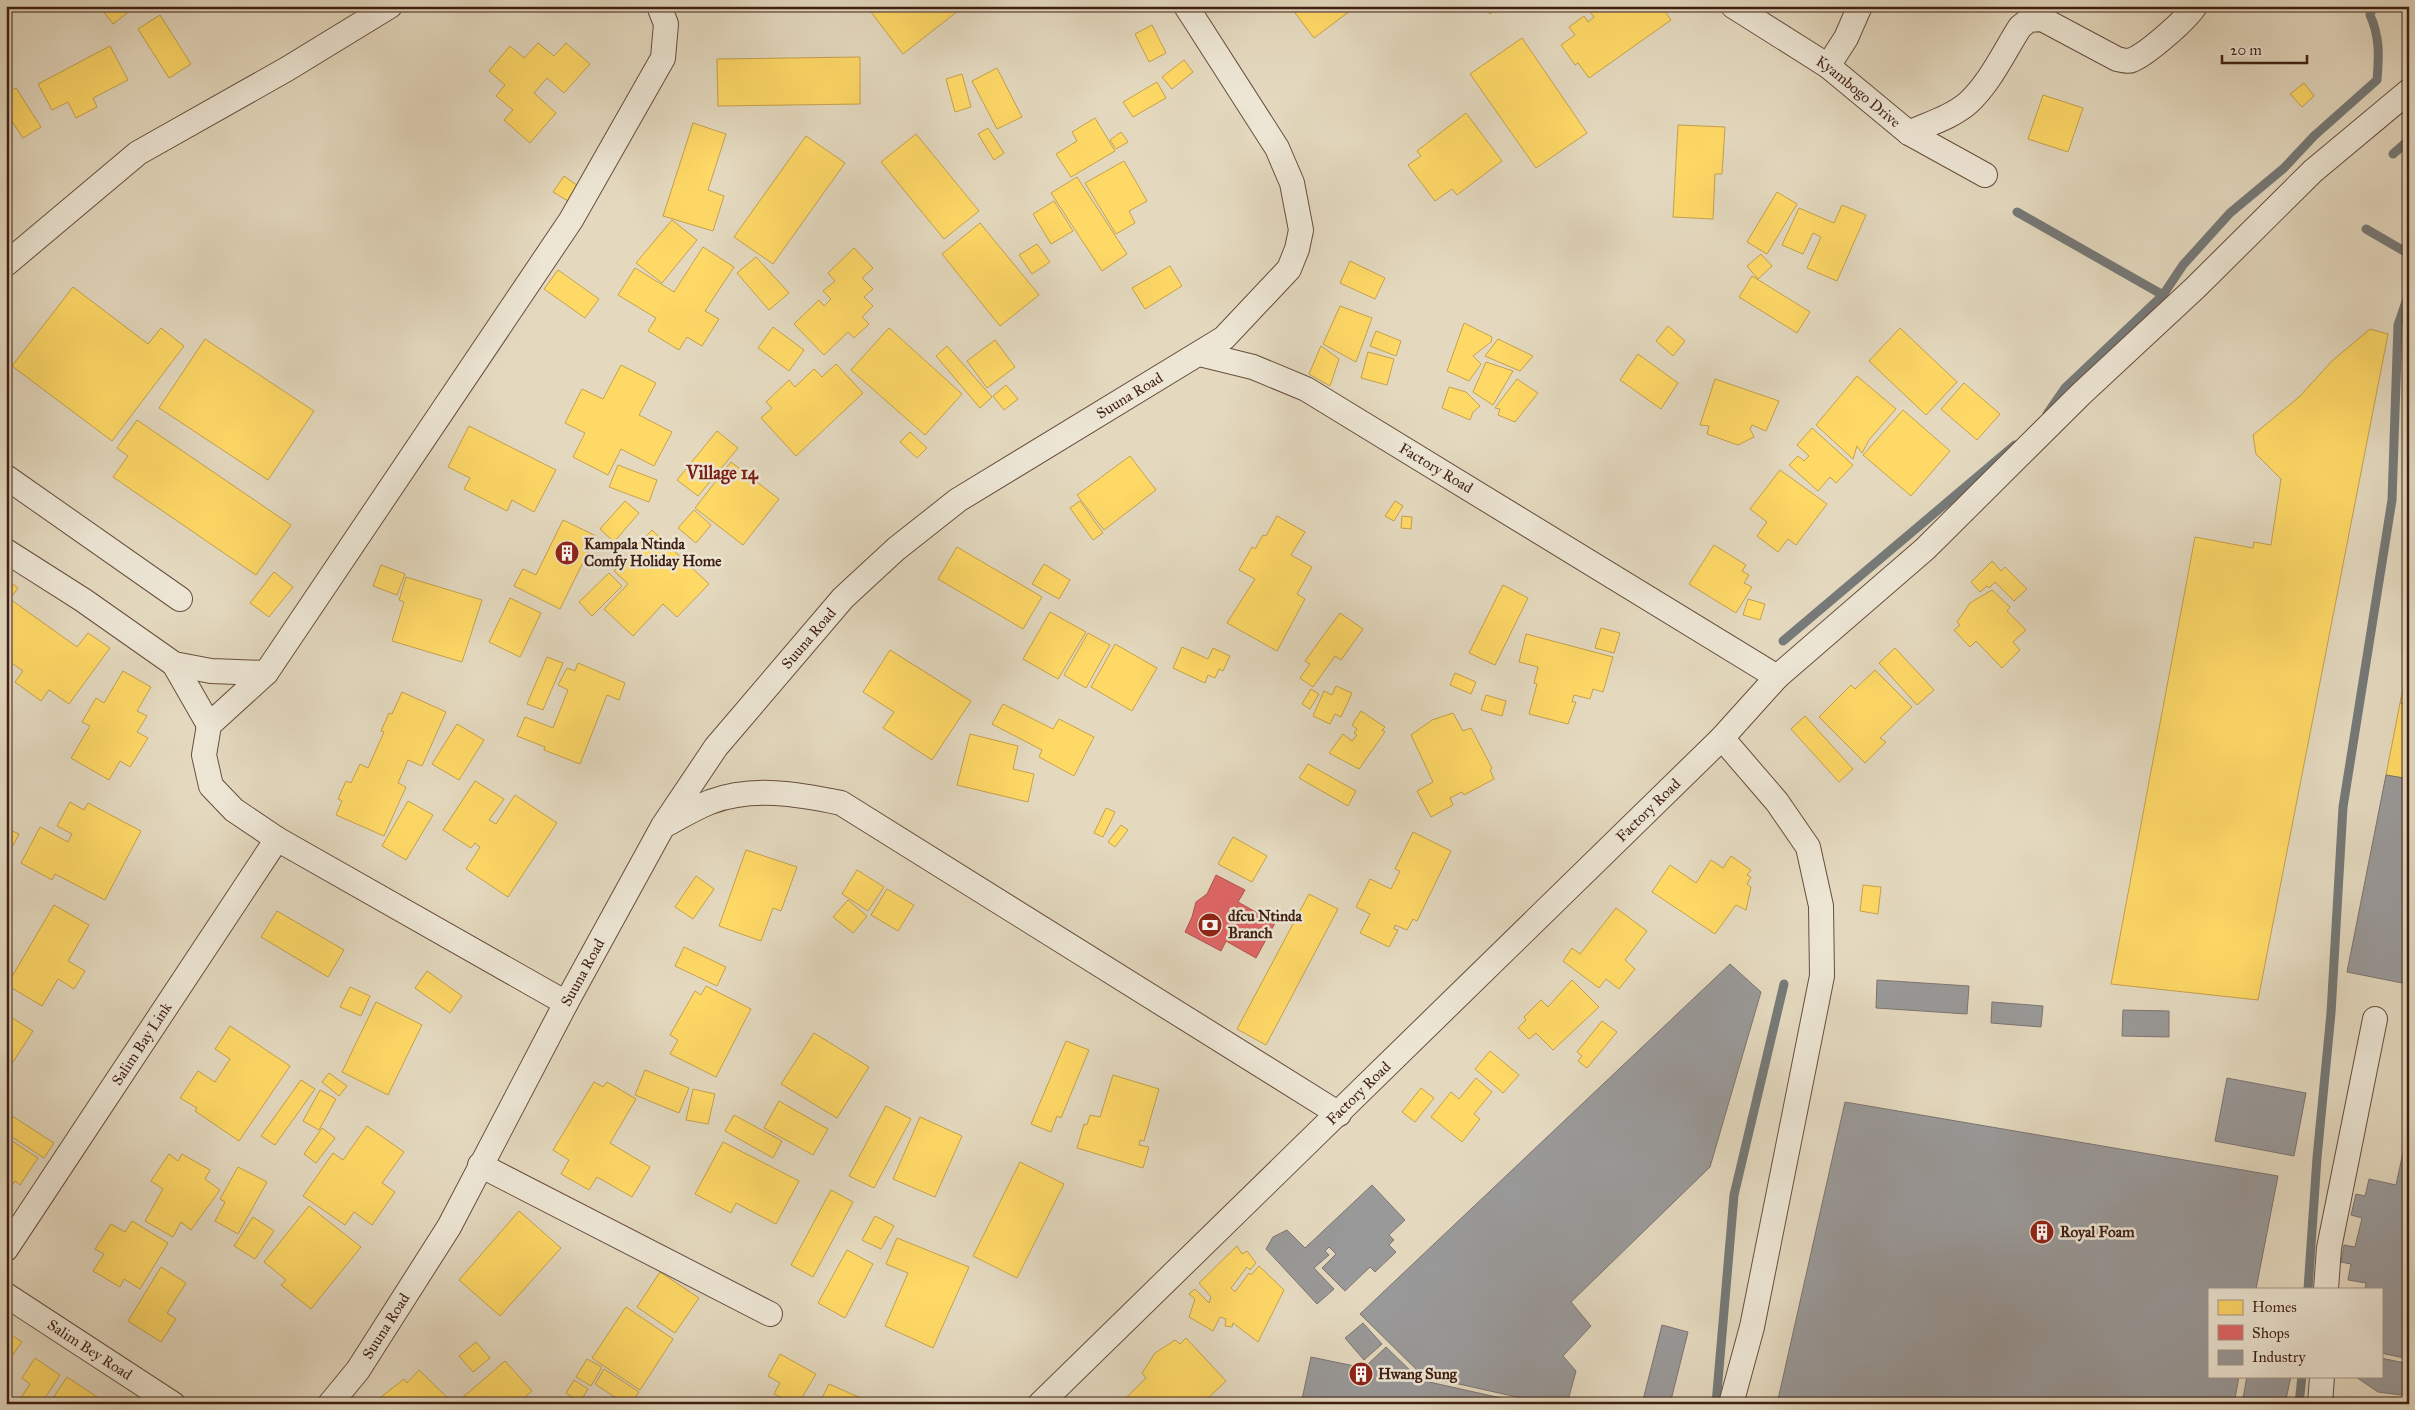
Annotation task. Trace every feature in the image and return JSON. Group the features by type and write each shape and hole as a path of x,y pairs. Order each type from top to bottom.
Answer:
{"street":[{"path":"6,264 138,152 287,69 390,6"},
{"path":"566,1003 277,839 234,810 210,786 204,755 209,726 266,672 571,220 663,58 666,24 659,6"},
{"name":"Suuna Road","path":"330,1404 358,1370 444,1236 566,1003 663,826 716,747 843,598 896,549 958,500 1224,338 1289,269 1297,249 1301,230 1292,183 1277,148 1186,6"},
{"name":"Kyambogo Drive","path":"1733,6 1828,66 1909,133 1985,175"},
{"path":"1828,66 1846,38 1860,6"},
{"path":"1909,133 1949,115 1967,104 1982,88 2020,27 2029,20 2042,19 2117,59 2131,61 2143,54 2189,15 2195,6"},
{"path":"1777,677 1925,549 2081,394 2195,288 2313,171 2409,91"},
{"name":"Factory Road","path":"1040,1404 1722,738 1777,677 1306,389 1253,367 1200,354"},
{"path":"6,477 180,598"},
{"path":"6,550 83,600 174,664 211,671 266,672"},
{"path":"174,664 209,726"},
{"path":"1722,738 1777,802 1808,847 1821,906 1822,976 1752,1327 1731,1404"},
{"path":"663,826 711,802 756,792 799,794 841,803 1339,1114"},
{"name":"Salim Bay Link","path":"6,1249 277,839"},
{"path":"2326,1288 2329,1248 2375,1019"},
{"path":"480,1165 770,1314"},
{"name":"Salim Bey Road","path":"6,1294 173,1404"},
{"path":"2320,1404 2322,1378"}],"building: Homes":[{"path":"99,6 136,6 113,24"},
{"path":"878,6 963,7 903,54 871,12"},
{"path":"1304,6 1353,6 1354,8 1314,38 1295,13"},
{"path":"1482,6 1499,6 1490,14"},
{"path":"1599,6 1661,6 1671,20 1589,78 1578,63 1575,65 1561,45 1575,35 1569,27 1584,16 1588,22 1594,17 1590,12"},
{"path":"160,15 191,64 169,78 138,29"},
{"path":"1152,25 1166,53 1149,62 1135,34"},
{"path":"1522,38 1587,133 1536,168 1470,74"},
{"path":"538,43 554,56 566,43 590,64 564,93 547,78 534,93 556,113 530,143 504,120 513,110 496,96 505,85 489,71 510,46 524,58"},
{"path":"110,46 128,80 93,98 97,107 76,118 68,102 52,110 38,84"},
{"path":"860,57 860,104 718,106 717,59"},
{"path":"1184,60 1193,72 1172,89 1162,77"},
{"path":"997,68 1022,117 997,129 972,81"},
{"path":"962,74 971,107 955,112 946,79"},
{"path":"1157,82 1166,98 1133,117 1123,102"},
{"path":"2304,83 2314,96 2302,107 2290,94"},
{"path":"16,88 41,127 23,138 6,112 6,94"},
{"path":"2043,95 2083,108 2068,152 2028,139"},
{"path":"1466,113 1502,161 1457,195 1452,189 1435,201 1408,165 1421,156 1417,151"},
{"path":"1095,118 1115,151 1071,177 1056,154 1077,141 1072,132"},
{"path":"693,123 726,134 708,190 724,196 713,231 663,216"},
{"path":"1678,125 1725,127 1722,174 1715,174 1713,219 1673,217"},
{"path":"988,128 1004,153 994,160 978,134"},
{"path":"1121,132 1128,142 1116,149 1110,140"},
{"path":"916,134 979,211 944,239 881,162"},
{"path":"806,136 845,163 773,264 734,237"},
{"path":"1124,161 1147,201 1129,211 1135,223 1116,234 1085,183"},
{"path":"564,176 578,186 568,201 553,192"},
{"path":"1077,177 1127,254 1102,271 1051,193"},
{"path":"1777,192 1797,204 1767,254 1747,242"},
{"path":"1054,201 1073,231 1051,244 1033,214"},
{"path":"1842,205 1866,215 1837,281 1807,268 1821,237 1813,233 1803,254 1782,245 1799,208 1834,223"},
{"path":"672,220 697,240 662,283 636,263"},
{"path":"980,223 1039,295 1000,326 942,254"},
{"path":"1037,244 1050,262 1032,274 1019,255"},
{"path":"703,247 734,267 705,311 719,319 702,346 687,337 679,350 648,331 656,318 618,295 635,268 674,292"},
{"path":"854,248 873,268 862,278 873,289 864,297 873,306 862,317 869,324 854,338 848,332 824,355 794,324 819,300 824,306 831,299 823,291 835,281 828,273"},
{"path":"1761,254 1772,266 1758,279 1747,266"},
{"path":"756,257 789,293 769,310 737,273"},
{"path":"1350,261 1385,278 1375,299 1340,283"},
{"path":"1170,266 1182,286 1145,309 1132,288"},
{"path":"558,270 599,299 585,318 544,289"},
{"path":"1752,276 1810,312 1797,333 1739,297"},
{"path":"73,287 148,344 161,328 184,346 112,441 12,366"},
{"path":"1340,306 1372,318 1356,362 1323,344"},
{"path":"1464,323 1492,337 1491,342 1473,356 1481,364 1469,381 1447,371"},
{"path":"1668,326 1685,341 1673,356 1656,341"},
{"path":"773,327 804,350 789,371 758,348"},
{"path":"889,328 962,394 925,435 851,370"},
{"path":"1900,328 1957,382 1926,415 1869,361"},
{"path":"2370,329 2388,334 2258,1000 2111,984 2195,537 2253,548 2254,542 2271,545 2281,479 2256,454 2253,435 2299,397 2332,361"},
{"path":"1376,331 1401,341 1396,356 1370,346"},
{"path":"205,339 314,411 268,480 159,408"},
{"path":"1498,339 1533,356 1520,371 1485,356"},
{"path":"995,340 1015,367 987,388 967,361"},
{"path":"947,346 992,397 980,408 936,356"},
{"path":"1321,346 1339,359 1330,386 1309,374"},
{"path":"1368,352 1394,359 1387,385 1361,378"},
{"path":"1638,354 1678,383 1661,409 1620,380"},
{"path":"1486,362 1513,371 1493,405 1473,392"},
{"path":"836,364 863,393 796,456 761,418 772,408 766,402 789,380 795,387 814,369 822,377"},
{"path":"621,365 656,383 639,415 672,432 654,466 621,449 608,475 573,457 585,433 565,423 582,389 603,399"},
{"path":"1857,376 1896,409 1869,440 1862,453 1857,446 1853,459 1816,425"},
{"path":"1517,379 1538,393 1515,422 1498,415 1500,409 1495,408"},
{"path":"1715,379 1779,401 1766,431 1752,425 1750,429 1754,437 1738,445 1707,434 1709,426 1700,425"},
{"path":"1964,383 2000,414 1977,440 1941,409"},
{"path":"1006,385 1018,399 1004,410 993,396"},
{"path":"1449,387 1466,392 1480,406 1473,412 1470,420 1442,408"},
{"path":"1903,410 1950,451 1911,496 1863,455"},
{"path":"137,420 291,525 256,575 113,477 128,456 117,448"},
{"path":"469,426 556,470 534,512 512,500 507,511 464,489 470,478 448,467"},
{"path":"1812,428 1853,465 1836,483 1830,477 1818,491 1789,465 1798,456 1804,461 1809,456 1797,445"},
{"path":"717,431 738,448 698,496 677,480"},
{"path":"910,432 927,448 917,458 900,442"},
{"path":"1130,456 1156,490 1104,530 1077,495"},
{"path":"731,462 779,499 743,545 695,508"},
{"path":"618,465 657,480 649,502 609,487"},
{"path":"1780,470 1827,504 1796,545 1788,539 1778,552 1757,536 1767,522 1750,509"},
{"path":"625,501 639,513 614,542 600,529"},
{"path":"1080,501 1103,533 1093,540 1070,508"},
{"path":"1395,501 1403,506 1394,521 1385,516"},
{"path":"694,510 711,525 696,543 678,528"},
{"path":"1277,516 1305,532 1291,555 1312,567 1297,594 1305,599 1277,651 1227,623 1255,579 1239,570 1252,547 1255,549 1263,535 1266,536"},
{"path":"1402,516 1412,517 1411,529 1401,528"},
{"name":"Kampala Ntinda Comfy Holiday Home","path":"563,520 596,536 560,609 514,586 523,569 536,575"},
{"path":"652,530 709,584 677,617 663,604 633,636 604,609 628,584 614,571"},
{"path":"1714,545 1746,565 1742,571 1749,575 1744,583 1752,587 1736,613 1689,584"},
{"path":"957,547 1042,597 1023,629 938,579"},
{"path":"1992,561 2001,571 2005,567 2027,589 2014,601 1995,582 1989,588 1987,586 1980,592 1971,582"},
{"path":"1044,564 1070,580 1059,599 1032,584"},
{"path":"381,565 405,574 397,595 373,586"},
{"path":"274,572 293,587 269,617 250,603"},
{"path":"609,573 622,586 592,616 579,602"},
{"path":"406,577 482,600 462,662 392,641 404,602 399,600"},
{"path":"6,579 18,588 10,599 77,647 88,633 110,648 69,704 49,690 41,701 15,682 23,671 6,659"},
{"path":"1503,585 1528,598 1495,665 1469,653"},
{"path":"1992,590 2010,607 2007,611 2026,630 2013,642 2020,650 2002,668 1976,641 1970,647 1954,630 1960,625 1957,622 1970,603"},
{"path":"510,598 541,613 520,657 489,642"},
{"path":"1748,599 1765,604 1760,620 1743,615"},
{"path":"1050,612 1086,632 1058,679 1023,659"},
{"path":"1340,613 1363,629 1341,660 1335,656 1313,687 1300,678 1310,664 1305,661"},
{"path":"1601,628 1620,633 1614,653 1595,648"},
{"path":"1088,633 1110,645 1086,688 1064,675"},
{"path":"1526,634 1613,657 1603,692 1593,689 1590,699 1574,695 1572,702 1576,702 1568,724 1529,714 1537,684 1534,683 1538,667 1519,662"},
{"path":"1115,644 1157,668 1132,711 1091,687"},
{"path":"1182,647 1208,659 1213,648 1230,656 1223,671 1219,669 1215,678 1208,675 1205,683 1173,668"},
{"path":"1895,648 1934,690 1917,705 1879,663"},
{"path":"890,650 971,701 932,760 883,728 894,712 863,692"},
{"path":"547,657 563,663 543,710 527,704"},
{"path":"2409,661 2409,704 2400,703"},
{"path":"578,663 625,683 619,700 607,695 580,764 544,750 545,747 517,736 525,717 553,728 568,690 558,685 567,668 575,671"},
{"path":"1875,670 1912,707 1880,738 1886,742 1865,763 1819,717 1851,685 1855,689"},
{"path":"123,671 151,687 137,711 147,716 137,732 148,738 130,767 120,761 109,780 71,758 90,726 82,722 96,698 104,703"},
{"path":"1455,673 1476,682 1471,694 1450,685"},
{"path":"1336,686 1352,693 1341,717 1335,714 1330,724 1313,716 1324,691 1332,695"},
{"path":"1311,689 1319,694 1310,709 1302,704"},
{"path":"402,692 446,712 422,766 408,760 398,783 406,787 384,836 336,815 342,801 338,799 346,781 351,783 360,764 368,768 384,732 381,731 389,713 392,714"},
{"path":"1486,695 1506,701 1502,716 1481,710"},
{"path":"2400,703 2409,704 2409,779 2386,775"},
{"path":"1003,704 1053,729 1059,719 1094,737 1074,776 1039,757 1042,750 992,724"},
{"path":"1361,711 1385,727 1382,730 1385,732 1359,769 1329,753 1343,734 1352,741 1357,735 1354,733 1357,729 1352,725"},
{"path":"1453,713 1463,731 1471,728 1492,768 1490,770 1494,779 1464,795 1462,792 1450,798 1453,805 1431,817 1417,791 1433,782 1411,735 1432,720"},
{"path":"1805,716 1853,769 1839,782 1791,729"},
{"path":"457,724 484,740 459,780 432,764"},
{"path":"970,734 1018,746 1013,769 1034,774 1028,802 957,785"},
{"path":"1308,764 1356,791 1348,806 1299,778"},
{"path":"475,781 504,799 489,820 496,824 515,795 557,823 508,897 466,869 480,847 475,843 471,848 443,830"},
{"path":"408,801 433,815 406,860 382,846"},
{"path":"70,802 84,810 88,803 141,831 105,900 55,874 52,880 21,863 40,827 68,842 72,834 57,826"},
{"path":"1106,808 1115,812 1103,837 1094,833"},
{"path":"1121,825 1128,830 1115,847 1108,842"},
{"path":"6,828 19,834 6,859"},
{"path":"1413,832 1451,851 1417,921 1413,919 1407,930 1395,925 1394,929 1398,930 1389,947 1360,933 1370,914 1356,907 1370,879 1391,889 1400,871 1395,869"},
{"path":"1233,837 1267,856 1252,882 1218,864"},
{"path":"746,850 797,867 781,911 773,908 761,941 719,926"},
{"path":"1731,856 1751,870 1747,875 1751,877 1747,884 1751,887 1746,910 1736,905 1715,934 1652,892 1670,865 1696,883 1711,860 1723,868"},
{"path":"857,870 884,887 868,911 842,894"},
{"path":"696,876 714,889 693,919 675,907"},
{"path":"1863,885 1881,887 1878,914 1860,911"},
{"path":"887,889 914,905 898,931 871,915"},
{"path":"1309,894 1338,909 1266,1045 1237,1029"},
{"path":"848,900 867,916 853,933 833,917"},
{"path":"54,905 89,925 68,961 85,971 74,989 58,979 42,1006 7,985"},
{"path":"1616,908 1647,931 1625,960 1635,969 1619,989 1606,979 1599,988 1563,961 1572,948 1580,954"},
{"path":"277,911 344,950 328,977 261,937"},
{"path":"684,947 726,967 717,986 675,966"},
{"path":"427,971 462,996 450,1013 415,988"},
{"path":"1572,980 1599,1007 1553,1050 1536,1033 1529,1039 1518,1028 1526,1020 1524,1017 1541,1000 1548,1007"},
{"path":"706,986 751,1009 716,1077 670,1054 678,1040 670,1035 695,991 701,995"},
{"path":"350,987 370,996 361,1016 340,1007"},
{"path":"376,1002 422,1025 388,1095 342,1072"},
{"path":"6,1014 33,1031 6,1073"},
{"path":"1602,1021 1617,1032 1587,1068 1578,1061 1582,1056 1577,1052"},
{"path":"230,1026 290,1066 239,1141 195,1111 197,1108 180,1098 198,1071 215,1082 230,1059 215,1049"},
{"path":"814,1033 869,1067 837,1118 781,1084"},
{"path":"1066,1041 1089,1050 1061,1118 1057,1116 1051,1132 1031,1124"},
{"path":"1490,1051 1519,1075 1503,1093 1475,1069"},
{"path":"645,1070 689,1088 679,1113 635,1095"},
{"path":"329,1073 347,1086 339,1096 322,1082"},
{"path":"1113,1075 1159,1089 1144,1141 1140,1140 1139,1145 1149,1147 1143,1168 1077,1148 1084,1124 1087,1125 1090,1115 1100,1117"},
{"path":"1476,1078 1492,1092 1474,1114 1480,1119 1462,1142 1431,1117 1451,1092 1459,1099"},
{"path":"301,1080 315,1089 275,1145 261,1136"},
{"path":"594,1082 603,1087 607,1082 636,1099 610,1143 650,1167 632,1197 597,1177 589,1190 561,1174 569,1160 553,1150"},
{"path":"1421,1088 1434,1098 1415,1122 1402,1112"},
{"path":"693,1089 715,1094 708,1124 686,1120"},
{"path":"320,1090 336,1099 319,1130 303,1121"},
{"path":"779,1101 828,1129 813,1155 764,1128"},
{"path":"886,1106 911,1119 874,1188 849,1176"},
{"path":"6,1112 54,1143 44,1158 6,1133"},
{"path":"734,1115 782,1141 773,1158 725,1131"},
{"path":"920,1117 962,1136 935,1197 893,1179"},
{"path":"367,1126 404,1152 382,1183 395,1192 372,1225 354,1212 345,1225 303,1196 333,1153 343,1160"},
{"path":"322,1128 335,1138 316,1163 304,1154"},
{"path":"6,1137 38,1158 20,1185 15,1181 6,1195"},
{"path":"723,1142 799,1181 776,1224 736,1203 731,1213 695,1194"},
{"path":"169,1154 178,1161 182,1154 210,1170 205,1179 220,1190 191,1230 181,1222 173,1237 145,1221 163,1189 151,1181"},
{"path":"1020,1162 1064,1184 1017,1278 973,1256"},
{"path":"238,1167 267,1182 238,1234 215,1221 225,1202 220,1199"},
{"path":"831,1190 853,1202 813,1277 791,1265"},
{"path":"309,1206 361,1247 311,1309 281,1285 286,1280 264,1262"},
{"path":"519,1211 561,1248 500,1316 459,1280"},
{"path":"875,1216 894,1226 881,1249 862,1240"},
{"path":"253,1217 274,1231 255,1259 234,1246"},
{"path":"132,1221 168,1243 140,1289 124,1279 120,1287 93,1271 104,1254 95,1249 111,1224 125,1232"},
{"path":"897,1238 969,1267 933,1348 885,1326 908,1273 886,1264"},
{"path":"1237,1246 1242,1254 1247,1251 1256,1263 1250,1270 1247,1267 1231,1288 1235,1292 1249,1273 1251,1275 1259,1266 1284,1290 1258,1342 1233,1323 1232,1327 1225,1326 1226,1319 1220,1317 1213,1331 1189,1317 1195,1299 1189,1294 1195,1289 1209,1303 1211,1297 1199,1283"},
{"path":"847,1250 873,1264 845,1318 818,1303"},
{"path":"161,1267 186,1283 167,1313 176,1319 161,1342 128,1321"},
{"path":"660,1272 699,1298 675,1333 637,1307"},
{"path":"626,1307 673,1339 640,1390 592,1358"},
{"path":"6,1331 22,1342 6,1364"},
{"path":"1186,1338 1226,1381 1202,1404 1179,1404 1177,1401 1174,1404 1128,1404 1124,1400 1146,1378 1142,1373 1155,1353 1175,1340 1180,1344"},
{"path":"476,1342 490,1358 473,1372 459,1356"},
{"path":"780,1354 816,1374 798,1404 793,1404 774,1394 780,1383 768,1376"},
{"path":"35,1358 60,1375 41,1404 17,1404 30,1384 22,1378"},
{"path":"587,1359 602,1367 591,1386 576,1377"},
{"path":"505,1361 532,1391 517,1404 455,1404"},
{"path":"604,1369 639,1392 631,1404 625,1404 595,1384"},
{"path":"419,1370 454,1404 372,1404 404,1379 407,1383"},
{"path":"67,1377 103,1401 101,1404 49,1404"},
{"path":"574,1380 588,1389 580,1402 566,1393"},
{"path":"829,1384 872,1403 819,1404"}],"building: Shops":[{"path":"1216,875 1245,890 1238,902 1275,923 1256,958 1226,941 1221,951 1185,932 1196,902 1207,894"}],"building: Industry":[{"path":"2386,775 2409,779 2407,984 2347,972"},
{"path":"1730,964 1761,992 1710,1167 1571,1302 1591,1326 1563,1356 1576,1371 1567,1404 1548,1404 1423,1376 1360,1314"},
{"path":"1877,980 1969,986 1967,1014 1876,1008"},
{"path":"1992,1002 2043,1006 2041,1027 1991,1023"},
{"path":"2123,1010 2169,1011 2169,1037 2122,1036"},
{"path":"2227,1078 2306,1093 2294,1156 2215,1141"},
{"name":"Royal Foam","path":"1845,1102 2278,1176 2256,1288 2208,1288 2208,1378 2239,1378 2234,1404 1777,1404"},
{"path":"2407,1134 2409,1134 2409,1359 2382,1353 2382,1288 2365,1288 2366,1283 2348,1280 2351,1264 2341,1262 2344,1245 2355,1247 2362,1218 2351,1215 2356,1194 2365,1196 2369,1179 2396,1185"},
{"path":"1372,1185 1405,1220 1389,1235 1394,1240 1389,1245 1396,1252 1375,1272 1370,1267 1345,1291 1322,1268 1336,1254 1329,1247 1325,1251 1329,1255 1314,1268 1334,1289 1317,1304 1266,1249 1273,1237 1287,1230 1305,1248"},
{"path":"1363,1323 1382,1344 1364,1360 1345,1338"},
{"path":"1662,1325 1688,1332 1670,1404 1642,1404"},
{"name":"Hwang Sung","path":"1386,1347 1420,1380 1528,1404 1301,1404 1311,1357 1364,1368"},
{"path":"2382,1358 2409,1364 2409,1396 2378,1392 2357,1378 2382,1378"},
{"path":"2247,1378 2291,1378 2285,1404 2242,1404"}],"waterway":[{"path":"2047,414 2065,388 2163,295 2183,265 2230,213 2284,168 2314,136 2377,80 2378,47 2376,31 2370,15 2373,6"},
{"path":"2393,154 2409,140"},
{"path":"2017,212 2163,295"},
{"path":"2366,229 2409,254"},
{"path":"2308,1288 2317,1158 2331,1013 2343,807 2392,500 2398,325 2409,293"},
{"path":"1783,641 2015,445"},
{"path":"1716,1404 1734,1195 1784,984"},
{"path":"2299,1404 2302,1378"}],"place":[{"name":"Kampala Ntinda Comfy Holiday Home","path":"567,553"},
{"name":"dfcu Ntinda Branch","path":"1210,925"},
{"name":"Royal Foam","path":"2042,1232"},
{"name":"Hwang Sung","path":"1361,1374"}],"district":[{"name":"Village 14","path":"722,473"}]}
